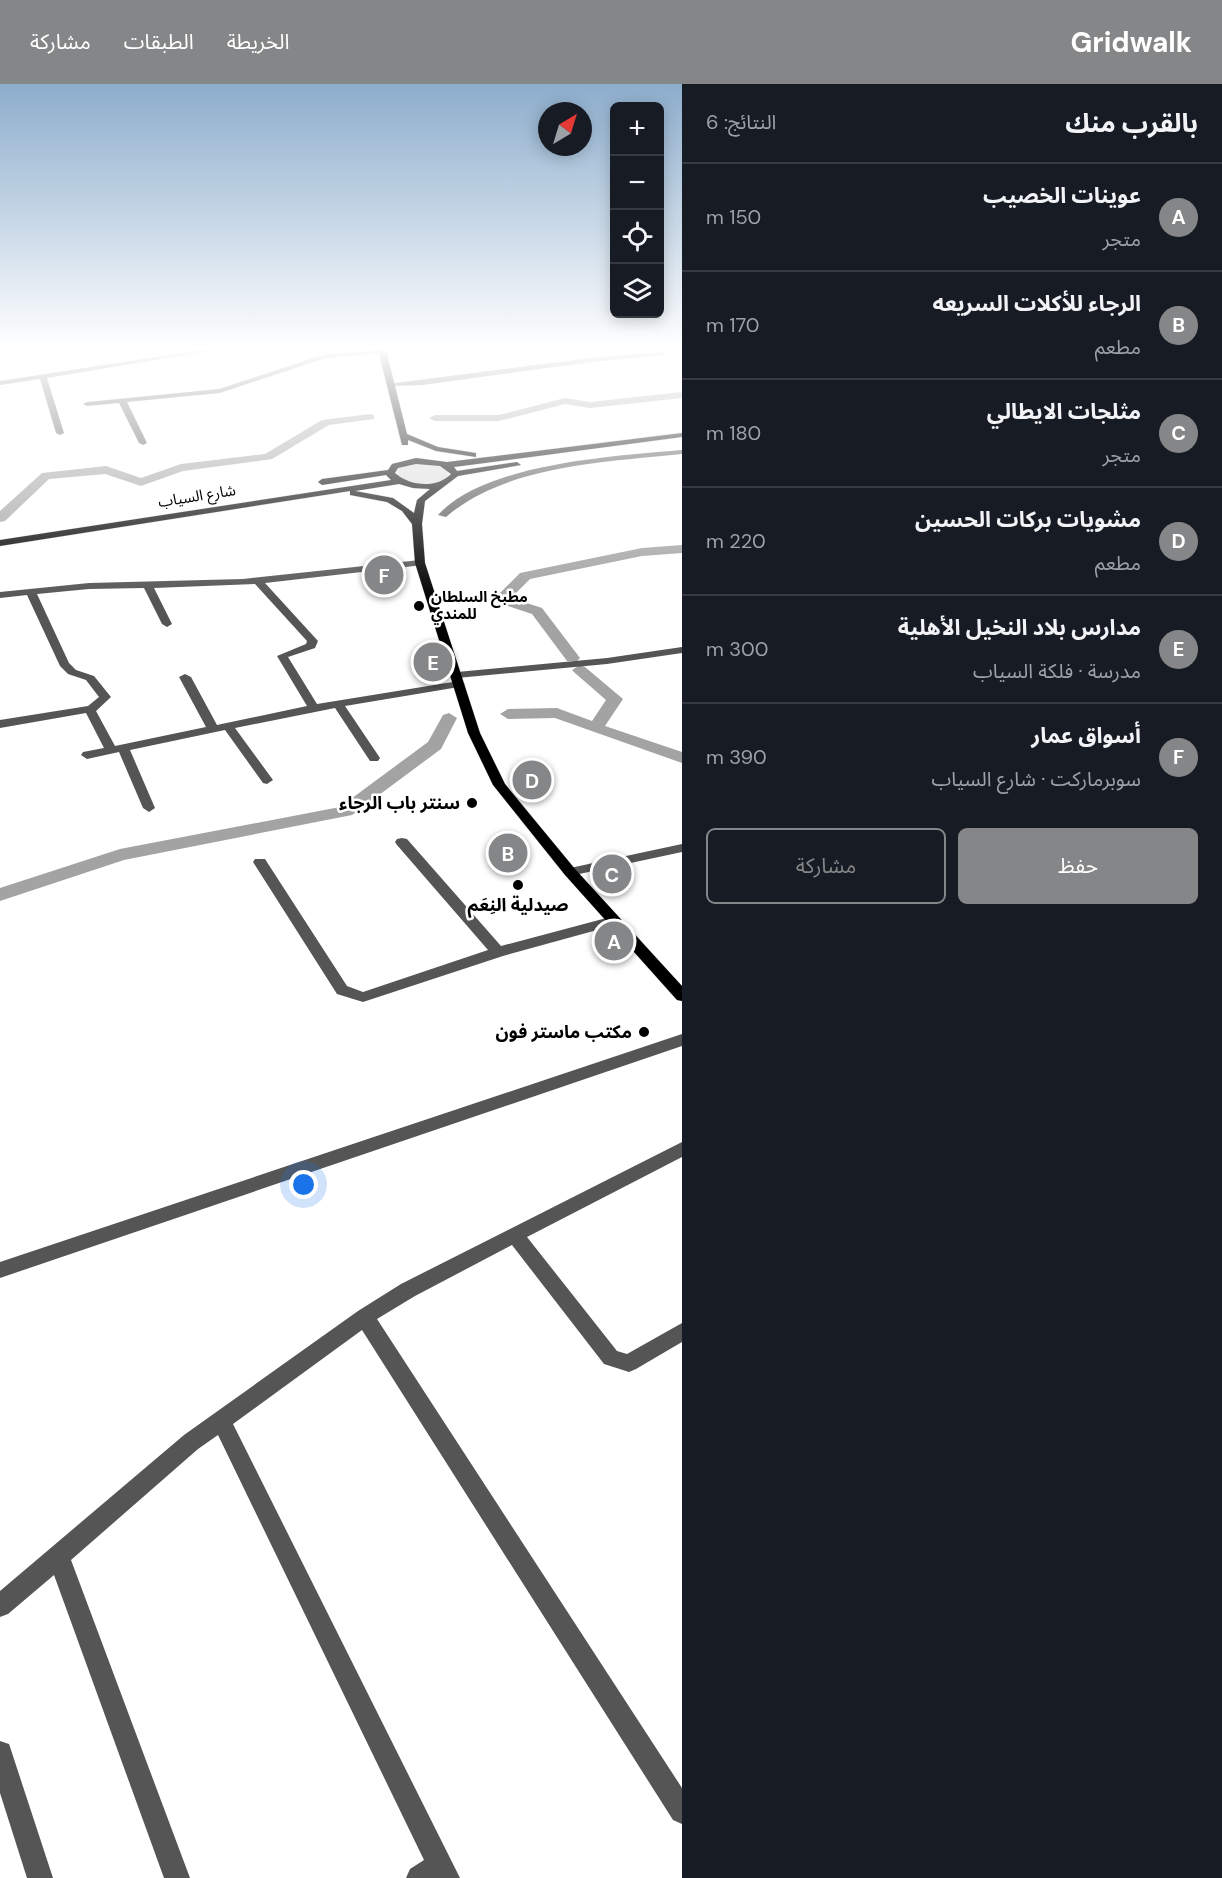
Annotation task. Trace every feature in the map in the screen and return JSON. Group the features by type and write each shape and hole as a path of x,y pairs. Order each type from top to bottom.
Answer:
{"main road":[{"path":"298,486 390,472 401,463 407,452 403,435"},
{"path":"403,435 423,445 451,453 484,456 518,454"},
{"path":"446,465 518,454 682,435"},
{"path":"682,443 455,474 421,500 417,524 420,563 474,734 499,785 570,872 682,996"},
{"path":"407,452 424,460 446,465 455,474"},
{"path":"401,463 424,460"},
{"path":"390,472 392,477 404,483 421,500"},
{"name":"شارع السياب","path":"0,543 326,492 404,483 426,486 443,483"},
{"path":"326,492 363,494 398,502 410,511 417,524"}],"street":[{"path":"138,434 143,443"},
{"path":"443,515 456,503 474,492 532,473 682,452"},
{"path":"0,595 89,586 184,585 257,580 420,563"},
{"path":"257,580 313,641 311,646 282,656 314,708"},
{"path":"147,585 167,624"},
{"path":"0,724 90,710 105,697 90,678 72,672 64,664 30,591"},
{"path":"87,755 458,679 682,650"},
{"path":"185,677 213,729"},
{"path":"338,704 374,758"},
{"path":"90,710 117,748 149,808"},
{"path":"228,726 267,780"},
{"path":"402,842 498,952"},
{"path":"570,872 682,848"},
{"path":"260,862 342,990 363,997 498,952 614,921"},
{"path":"0,1270 682,1040"},
{"path":"0,1606 191,1443 364,1317 408,1290 682,1149"},
{"path":"515,1235 611,1358 629,1363 682,1332"},
{"path":"364,1317 682,1811"},
{"path":"221,1420 435,1874"},
{"path":"58,1556 177,1878"},
{"path":"0,1753 40,1878"}],"shaded area":[{"path":"414,463 442,466 449,474 445,479 432,484 410,482 398,476 399,468"}],"waterway":[{"path":"0,518 46,476 106,470 141,482 181,468 268,457 307,434"},
{"path":"572,658 537,611 501,599 525,576 642,552 682,549"},
{"path":"580,670 615,699 595,728"},
{"path":"508,714 557,713 595,728"},
{"path":"0,895 120,855 346,811 435,745 449,718"},
{"path":"595,728 682,758"}],"place":[{"name":"أسواق عمار","path":"384,575"},
{"name":"مطبخ السلطان للمندي","path":"419,606"},
{"name":"مدارس بلاد النخيل الأهلية","path":"433,662"},
{"name":"مشويات بركات الحسين","path":"532,780"},
{"name":"سنتر باب الرجاء","path":"472,803"},
{"name":"الرجاء للأكلات السريعه","path":"508,853"},
{"name":"مثلجات الايطالي","path":"612,874"},
{"name":"صيدلية النِعَم","path":"518,885"},
{"name":"عوينات الخصيب","path":"614,941"},
{"name":"مكتب ماستر فون","path":"644,1032"}]}
